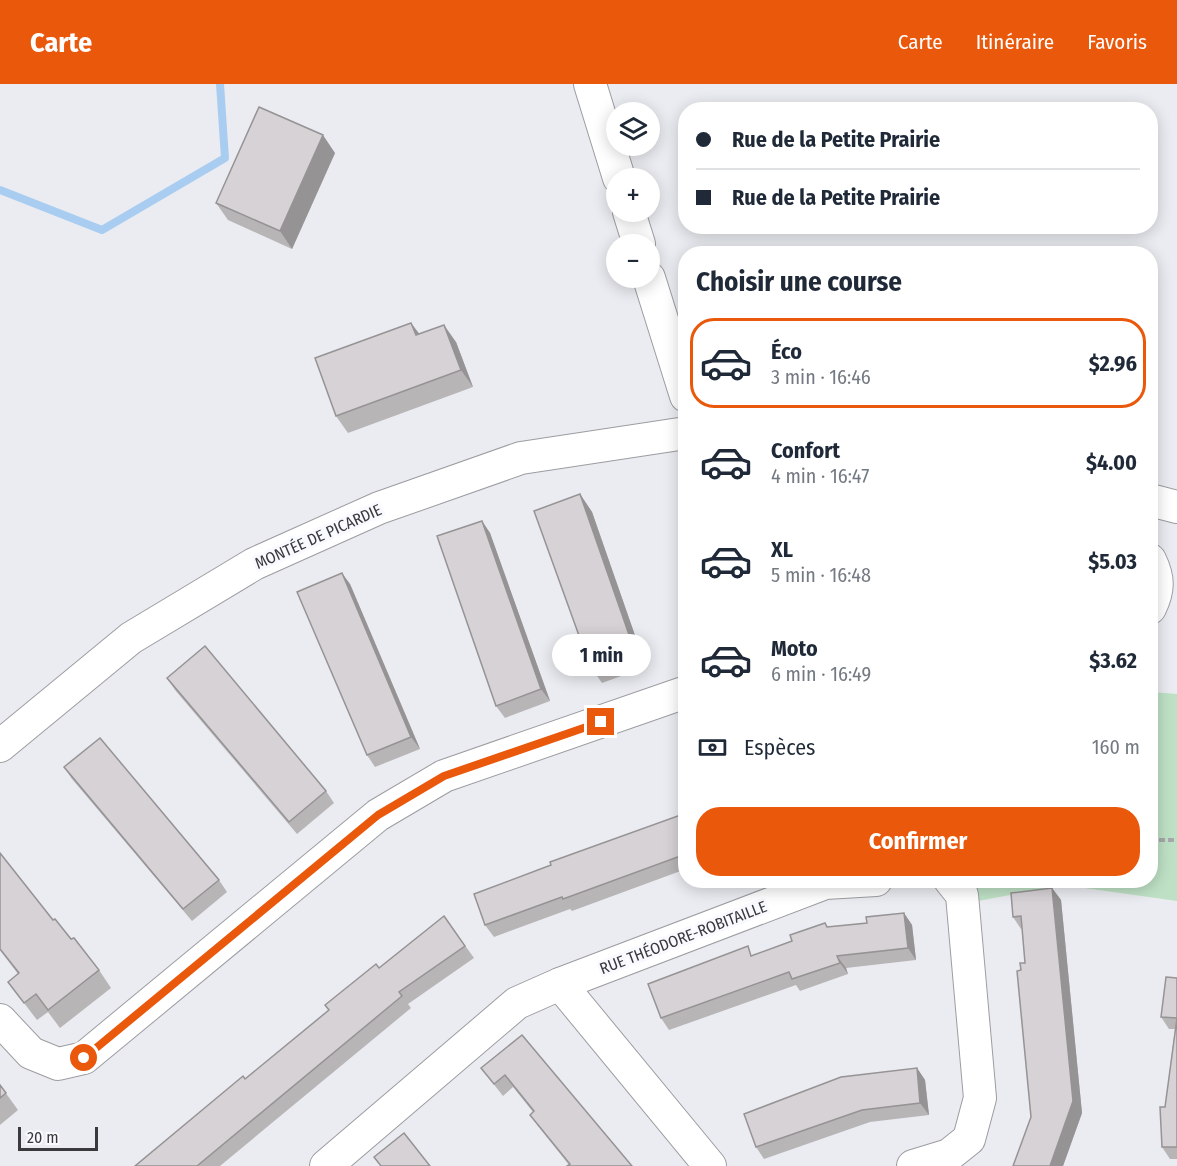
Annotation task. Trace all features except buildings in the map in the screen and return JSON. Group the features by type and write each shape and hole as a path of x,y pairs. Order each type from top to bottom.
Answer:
{"street":[{"path":"590,84 616,168"},
{"path":"652,288 678,370"},
{"name":"MONTÉE DE PICARDIE","path":"0,746 131,638 254,564 379,508 521,458 678,434"},
{"path":"1158,502 1177,507"},
{"path":"0,1020 31,1053 58,1064 84,1058 378,815 444,776 678,695"},
{"name":"RUE THÉODORE-ROBITAILLE","path":"326,1166 517,1003 560,984 812,888"},
{"path":"913,1166 949,1155 969,1138 980,1098 962,895 956,888"},
{"path":"560,984 710,1166"}],"path":[{"path":"1158,840 1177,840"}],"green space":[{"path":"1158,693 1177,694 1177,901 1084,888 1158,888"},
{"path":"974,888 1047,888 978,901 978,892"}],"waterway":[{"path":"0,190 102,230 225,158 220,84"}],"route":[{"path":"84,1058 378,815 444,776 601,722"}]}
